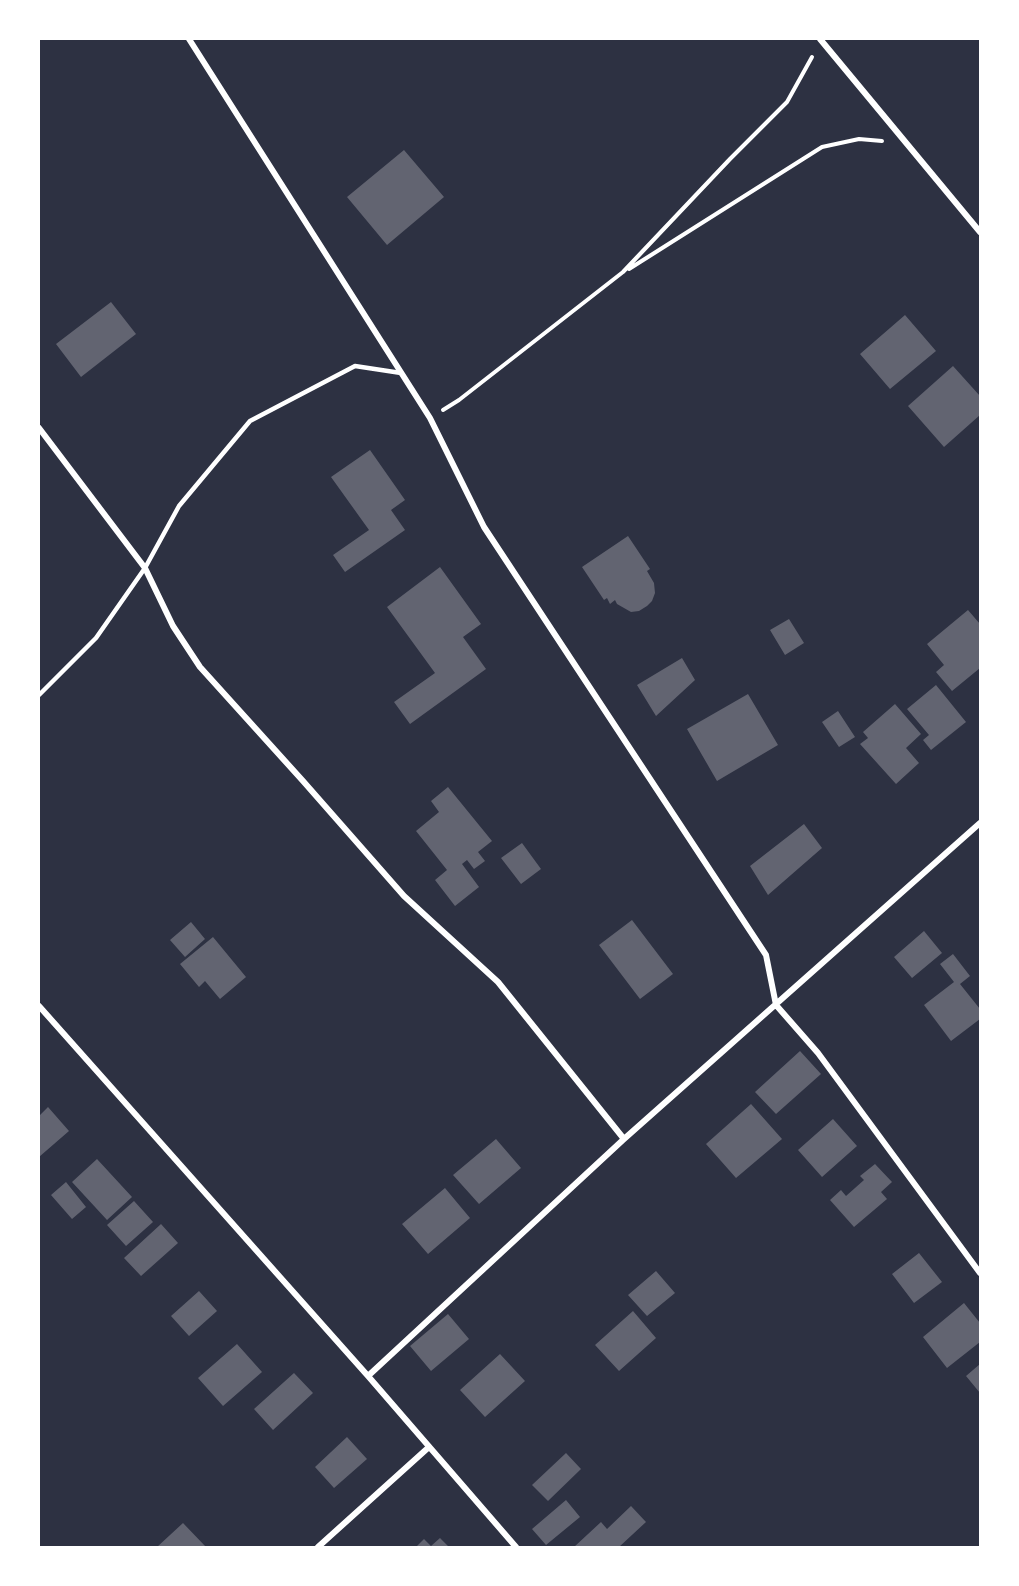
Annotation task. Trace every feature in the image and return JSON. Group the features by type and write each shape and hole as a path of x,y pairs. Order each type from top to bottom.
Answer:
{"street":[{"path":"189,39 430,418 484,527 766,956 776,1005 818,1053 980,1273"},
{"path":"820,40 980,232"},
{"path":"39,428 145,568 173,626 200,667 404,896 498,982 624,1139"},
{"path":"368,1376 624,1139 980,823"},
{"path":"39,1006 368,1376 516,1547"},
{"path":"318,1547 429,1446"}],"lane":[{"path":"39,695 96,638 145,568 180,506 250,421 356,366 402,373"}],"path":[{"path":"623,272 787,102 820,40"},
{"path":"430,418 459,400 623,272 822,147 859,139 907,144"}],"building":[{"path":"404,150 444,197 387,245 347,197"},
{"path":"111,302 136,334 81,377 56,344"},
{"path":"905,315 936,351 890,389 860,354"},
{"path":"953,366 980,396 980,415 944,447 908,406"},
{"path":"370,450 405,500 391,510 405,530 345,572 333,555 369,530 331,477"},
{"path":"628,536 650,569 647,571 654,583 655,593 647,606 639,611 631,612 617,604 615,600 610,604 607,598 604,600 582,567"},
{"path":"440,567 481,624 463,637 486,669 410,724 394,702 435,673 387,607"},
{"path":"968,610 980,624 980,668 952,691 936,672 944,665 927,644"},
{"path":"789,619 804,643 785,655 770,630"},
{"path":"682,658 695,680 656,716 637,685"},
{"path":"936,685 966,722 931,750 923,740 929,735 907,709"},
{"path":"748,694 778,745 717,781 687,729"},
{"path":"895,704 921,734 906,748 919,763 896,784 860,744 868,738 863,732"},
{"path":"838,711 855,737 839,747 822,722"},
{"path":"448,787 492,841 478,852 485,861 474,869 467,860 462,864 479,887 455,906 435,880 447,870 416,831 439,812 431,801"},
{"path":"804,824 822,848 768,895 750,866"},
{"path":"522,843 541,869 521,884 501,858"},
{"path":"632,920 673,974 640,999 599,945"},
{"path":"191,922 205,939 185,957 170,940"},
{"path":"924,931 942,953 912,978 894,957"},
{"path":"213,937 246,977 220,999 205,981 199,987 180,964"},
{"path":"953,954 970,976 960,984 980,1009 980,1019 951,1041 924,1005 954,982 940,964"},
{"path":"800,1051 821,1074 776,1114 755,1092"},
{"path":"751,1104 782,1139 736,1178 706,1144"},
{"path":"48,1107 69,1131 39,1157 39,1116"},
{"path":"833,1119 857,1146 822,1177 798,1150"},
{"path":"496,1139 521,1168 479,1204 453,1175"},
{"path":"97,1159 132,1197 107,1220 72,1182"},
{"path":"875,1164 892,1182 881,1192 887,1199 854,1227 830,1200 841,1190 846,1196 864,1180 860,1176"},
{"path":"66,1182 86,1207 72,1219 51,1195"},
{"path":"445,1188 470,1218 428,1254 402,1224"},
{"path":"134,1201 153,1222 126,1246 107,1225"},
{"path":"161,1224 178,1243 141,1276 124,1258"},
{"path":"919,1253 942,1282 914,1303 892,1274"},
{"path":"656,1271 675,1293 647,1316 628,1295"},
{"path":"199,1291 217,1311 189,1336 171,1316"},
{"path":"964,1303 980,1323 980,1342 947,1368 923,1337"},
{"path":"633,1311 656,1338 619,1371 595,1345"},
{"path":"448,1314 469,1339 431,1371 410,1346"},
{"path":"237,1344 262,1372 223,1406 198,1378"},
{"path":"500,1354 525,1381 485,1417 460,1390"},
{"path":"980,1364 980,1393 966,1376"},
{"path":"294,1373 313,1393 273,1430 254,1409"},
{"path":"347,1437 367,1459 334,1488 315,1467"},
{"path":"566,1453 581,1469 548,1501 532,1485"},
{"path":"566,1500 580,1517 546,1545 532,1529"},
{"path":"631,1506 646,1522 619,1547 574,1547 601,1522 607,1529"},
{"path":"183,1523 206,1547 157,1547"},
{"path":"440,1538 449,1547 416,1547 424,1539 431,1546"}]}
